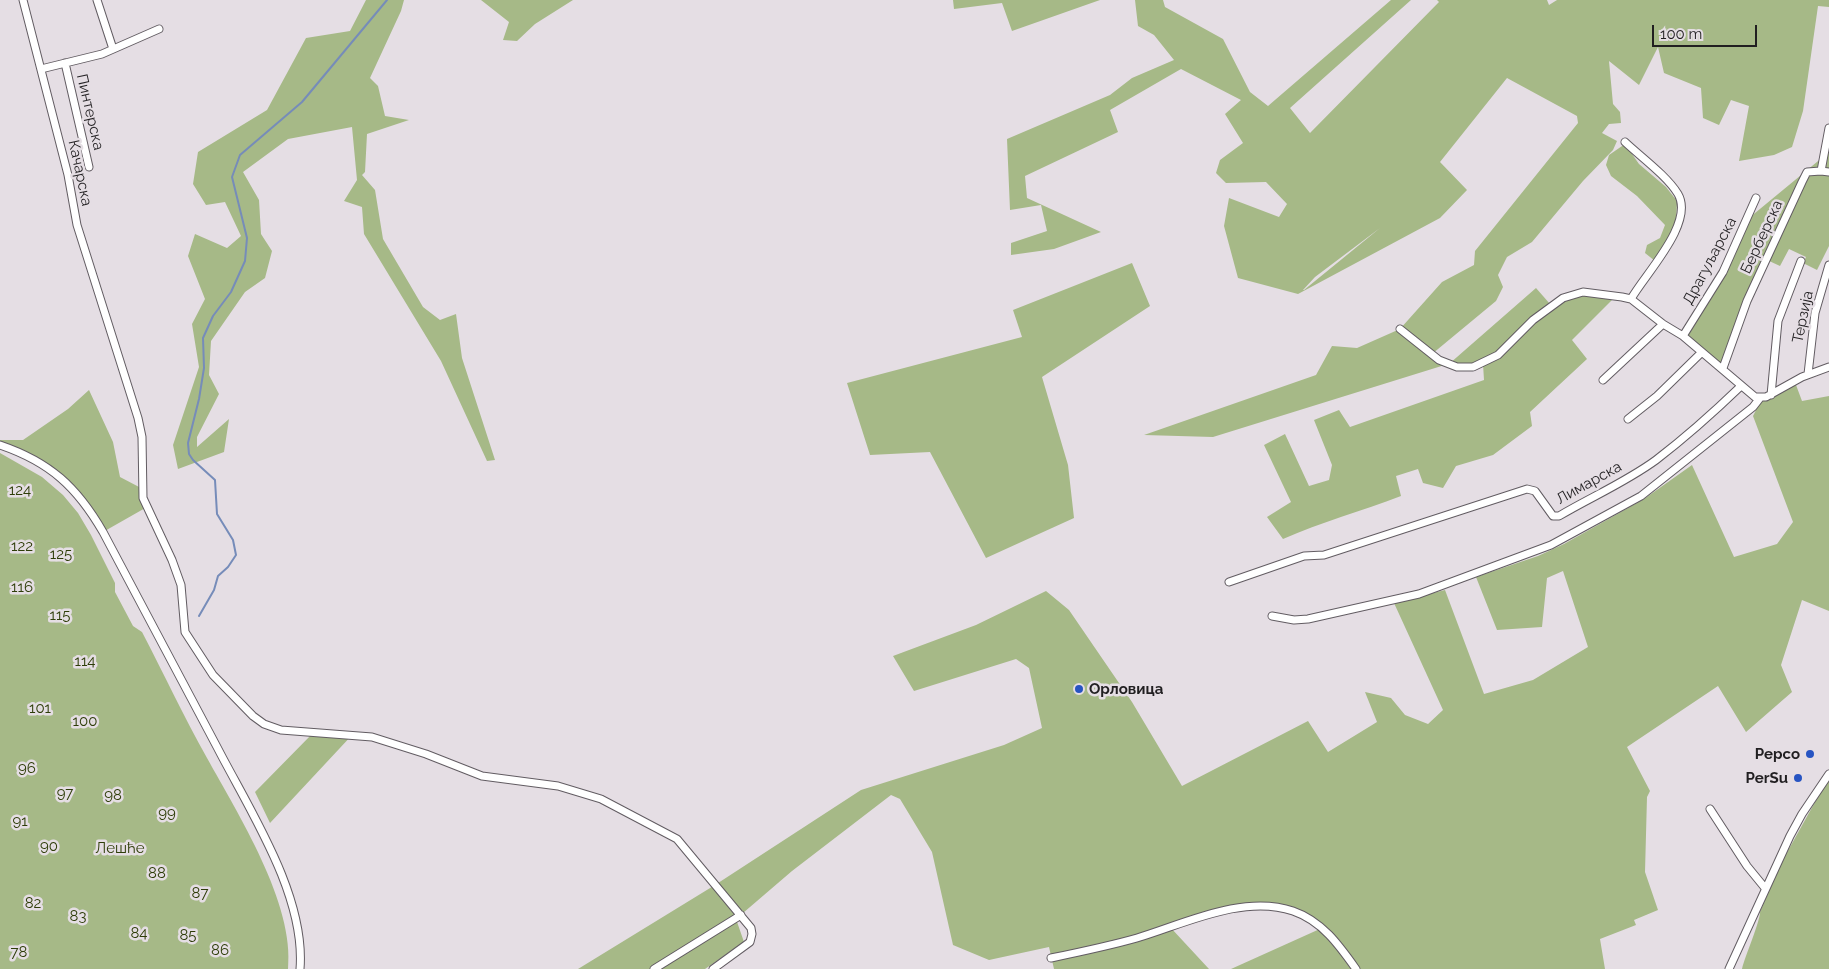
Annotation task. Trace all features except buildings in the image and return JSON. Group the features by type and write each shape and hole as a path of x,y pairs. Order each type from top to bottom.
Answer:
{"street":[{"name":"Качарска","path":"23,0 68,175 77,225 133,397 142,437 143,498 172,560 181,585 185,632 213,675 253,716 264,724 281,730 372,737 426,754 482,776 558,786 601,799 677,840 751,928 750,942 713,969"},
{"path":"97,0 113,49"},
{"path":"41,69 92,57 158,29"},
{"name":"Пинтерска","path":"65,63 89,167"},
{"name":"Берберска","path":"1723,368 1744,308 1802,182 1808,172 1825,171 1829,128"},
{"path":"1625,142 1677,192 1681,207 1677,230 1631,299"},
{"name":"Драгуљарска","path":"1684,336 1723,272 1756,198"},
{"path":"1771,395 1778,320 1801,261"},
{"name":"Терзија","path":"1808,374 1814,314 1829,265"},
{"path":"1400,329 1439,360 1464,368 1483,364 1498,355 1533,320 1564,298 1592,292 1631,299 1663,324 1684,336 1723,368 1741,386 1760,398"},
{"path":"1603,380 1663,324"},
{"path":"1628,419 1657,396 1702,352"},
{"path":"1272,616 1294,620 1308,618 1419,594 1551,546 1641,496 1753,407 1760,398 1771,395 1808,374 1829,367"},
{"name":"Лимарска","path":"1229,582 1304,556 1324,556 1527,489 1535,491 1553,516 1559,516 1619,484 1655,460 1707,419 1741,386"},
{"path":"0,445 27,454 55,473 71,487 92,513 103,532 172,660 286,885 298,928 300,969"},
{"path":"1730,969 1765,888 1802,814 1829,774"},
{"path":"1710,809 1747,866 1765,888"},
{"path":"1051,958 1135,938 1227,910 1260,906 1282,908 1308,918 1332,936 1356,969"},
{"path":"654,969 741,915"}],"green space":[{"path":"366,0 404,0 401,11 370,78 378,86 385,116 409,120 367,134 365,172 362,175 375,190 383,239 423,307 440,320 456,314 462,358 495,460 487,461 441,361 364,234 362,207 344,201 357,180 352,127 288,139 243,172 259,200 261,234 272,251 265,278 245,292 211,341 209,375 219,394 197,437 197,447 229,419 224,452 178,469 173,445 199,367 192,324 205,299 188,256 195,234 227,248 241,236 225,202 206,205 193,184 198,152 267,110 306,38 350,31"},
{"path":"481,0 573,0 535,24 517,41 503,40 509,22"},
{"path":"953,0 1100,0 1012,31 1002,3 954,9"},
{"path":"1135,0 1163,0 1165,7 1223,39 1250,92 1268,106 1391,0 1411,0 1290,108 1310,133 1439,2 1437,0 1547,0 1549,5 1557,0 1829,0 1829,7 1818,6 1803,111 1792,147 1774,155 1739,161 1749,106 1731,100 1719,125 1703,118 1701,88 1664,73 1658,47 1639,85 1609,61 1613,104 1620,112 1621,123 1609,124 1602,133 1617,141 1613,150 1583,181 1532,242 1507,257 1498,275 1503,287 1496,301 1432,354 1449,364 1213,437 1144,435 1316,375 1332,346 1357,348 1400,329 1442,282 1474,265 1475,251 1578,123 1577,116 1507,78 1440,162 1467,190 1440,218 1298,294 1238,278 1224,226 1229,198 1279,217 1287,204 1266,182 1226,183 1216,173 1220,160 1243,143 1225,114 1241,100 1181,69 1110,110 1118,132 1025,176 1027,198 1101,232 1054,249 1011,255 1011,243 1047,231 1041,205 1010,210 1007,139 1110,95 1132,78 1174,60 1154,35 1138,26","holes":["1380,228 1304,290 1315,277"]},
{"path":"1625,144 1639,164 1666,187 1677,201 1676,225 1655,261 1645,253 1647,245 1660,238 1665,225 1637,196 1611,176 1606,165 1609,155"},
{"path":"1829,152 1829,246 1817,270 1803,263 1806,257 1789,249 1780,266 1767,260 1723,368 1683,337 1723,272 1749,218"},
{"path":"1132,263 1150,306 1042,377 1068,465 1074,518 986,558 930,452 870,455 847,383 1022,337 1013,310"},
{"path":"1536,288 1550,304 1574,295 1616,296 1572,340 1587,359 1530,412 1532,426 1493,455 1456,466 1443,488 1423,483 1418,469 1396,476 1401,496 1283,539 1267,517 1291,502 1264,445 1285,434 1309,486 1329,480 1332,465 1314,420 1339,410 1350,427 1484,380 1483,364 1449,364"},
{"path":"1796,385 1802,401 1829,396 1829,611 1802,600 1781,665 1792,692 1746,732 1718,686 1627,747 1650,791 1647,797 1645,872 1658,910 1634,920 1636,925 1600,939 1605,969 1231,969 1322,928 1293,911 1248,907 1171,928 1209,969 1054,969 1049,947 989,960 953,945 932,852 900,799 891,795 792,871 736,919 744,942 705,969 578,969 715,885 861,790 1004,745 1042,728 1029,668 1016,659 914,691 893,656 976,625 1046,591 1069,610 1132,702 1182,786 1308,721 1328,752 1377,722 1365,692 1391,698 1405,715 1428,724 1443,710 1394,603 1445,590 1484,694 1533,680 1588,647 1563,571 1547,578 1542,627 1497,630 1476,577 1538,556 1564,544 1644,499 1692,465 1734,557 1777,544 1793,522 1753,416 1760,402"},
{"path":"89,390 113,442 120,477 141,488 147,507 103,532 55,473 0,445 0,440 23,440 68,409"},
{"name":"Лешће","path":"0,453 42,477 63,495 78,513 91,535 115,583 115,592 133,626 142,632 190,727 262,860 283,916 288,944 288,969 0,969"},
{"path":"313,733 353,734 270,823 255,792"},
{"path":"1829,777 1829,969 1742,969 1760,912 1780,865"}],"waterway":[{"path":"199,616 214,590 218,576 228,567 236,555 233,540 217,514 215,480 193,460 189,454 188,443 199,399 204,368 203,338 213,316 231,292 245,261 247,238 232,177 240,155 302,102 387,0"}],"place":[{"name":"Орловица","path":"1079,689"},
{"name":"Pepco","path":"1810,754"},
{"name":"PerSu","path":"1798,778"}],"park label":[{"name":"124","path":"20,490"},
{"name":"122","path":"22,546"},
{"name":"125","path":"61,554"},
{"name":"116","path":"22,587"},
{"name":"115","path":"60,615"},
{"name":"114","path":"85,661"},
{"name":"101","path":"40,708"},
{"name":"100","path":"85,721"},
{"name":"96","path":"27,768"},
{"name":"97","path":"65,793"},
{"name":"98","path":"113,795"},
{"name":"99","path":"167,813"},
{"name":"91","path":"20,821"},
{"name":"90","path":"49,846"},
{"name":"88","path":"157,873"},
{"name":"87","path":"200,893"},
{"name":"82","path":"33,903"},
{"name":"83","path":"78,916"},
{"name":"84","path":"139,933"},
{"name":"85","path":"188,935"},
{"name":"86","path":"220,950"},
{"name":"78","path":"19,952"}]}
